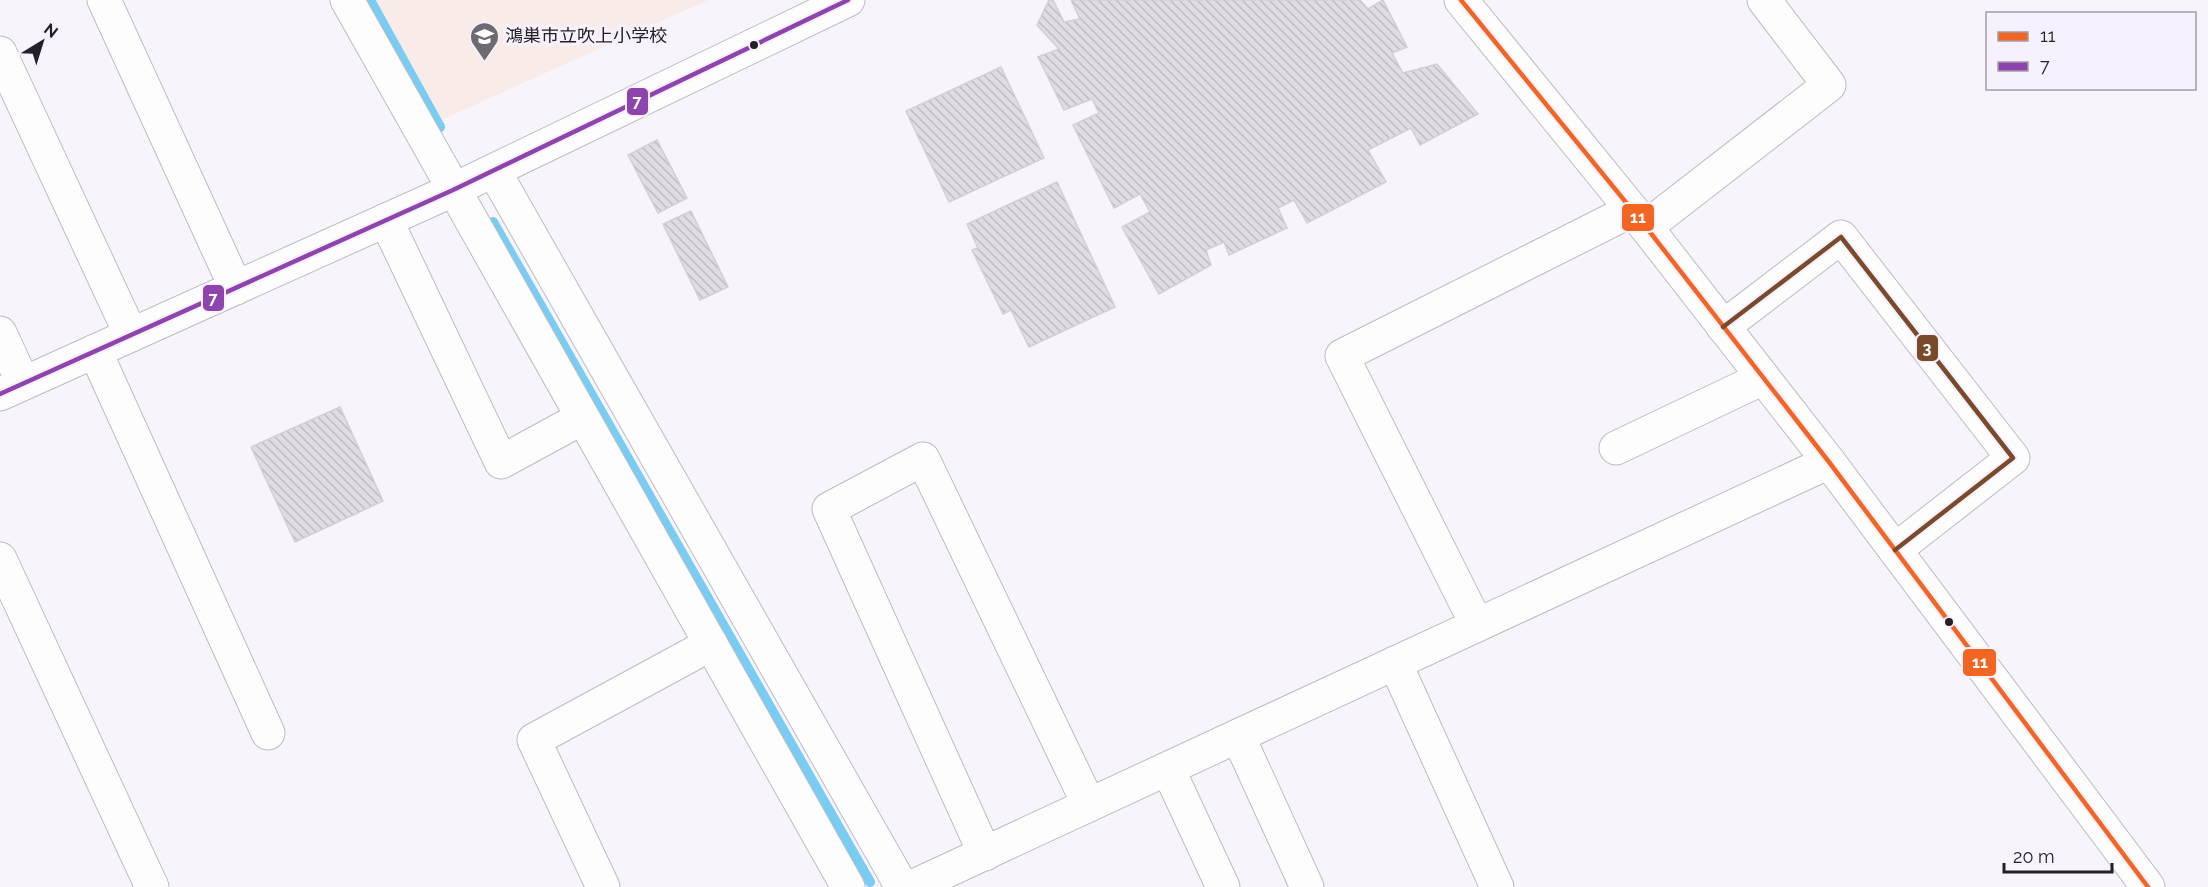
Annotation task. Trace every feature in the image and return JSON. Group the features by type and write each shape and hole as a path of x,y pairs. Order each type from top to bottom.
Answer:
{"street":[{"path":"104,0 236,288"},
{"path":"347,0 848,887"},
{"path":"0,333 12,388 494,171 848,0"},
{"path":"1461,0 1639,218 1829,462 2148,887"},
{"path":"1477,625 1342,356 1639,218 1829,85 1764,0"},
{"path":"0,53 131,335"},
{"path":"494,171 902,887"},
{"path":"386,220 501,462 582,418"},
{"path":"1723,327 1841,237 2013,458 1895,550"},
{"path":"95,351 268,733"},
{"path":"1616,448 1763,378"},
{"path":"985,854 829,509 923,459 1089,805"},
{"path":"912,887 1829,462"},
{"path":"0,559 152,887"},
{"path":"603,887 534,740 711,644"},
{"path":"1395,663 1497,887"},
{"path":"1238,736 1307,887"},
{"path":"1168,769 1223,887"}],"shaded area":[{"name":"鴻巣市立吹上小学校","path":"362,0 708,0 432,124"}],"building":[{"path":"1049,0 1053,0 1064,22 1080,19 1071,0 1360,0 1368,9 1383,0 1407,47 1392,53 1403,73 1437,64 1478,114 1420,145 1411,128 1368,150 1386,182 1307,223 1294,200 1278,208 1287,228 1229,255 1224,242 1206,250 1211,265 1159,294 1122,227 1150,212 1140,194 1114,208 1073,125 1099,113 1092,99 1064,110 1038,57 1059,49 1037,25"},
{"path":"1001,67 1044,158 949,202 906,111"},
{"path":"657,140 687,198 658,213 628,155"},
{"path":"1057,182 1115,307 1029,347 1011,310 1003,314 972,250 978,248 967,224"},
{"path":"691,211 728,287 700,300 663,224"},
{"path":"340,407 383,501 295,542 251,447"}],"waterway":[{"path":"370,0 440,127"},
{"path":"493,222 870,882"}],"transit line":[{"name":"7","path":"0,394 453,190 848,0"},
{"name":"11","path":"1461,0 1646,227 1829,462 2148,887"},
{"name":"3","path":"1723,327 1841,237 2013,458 1895,550"}],"place":[{"name":"鴻巣市立吹上小学校","path":"484,62"}]}
